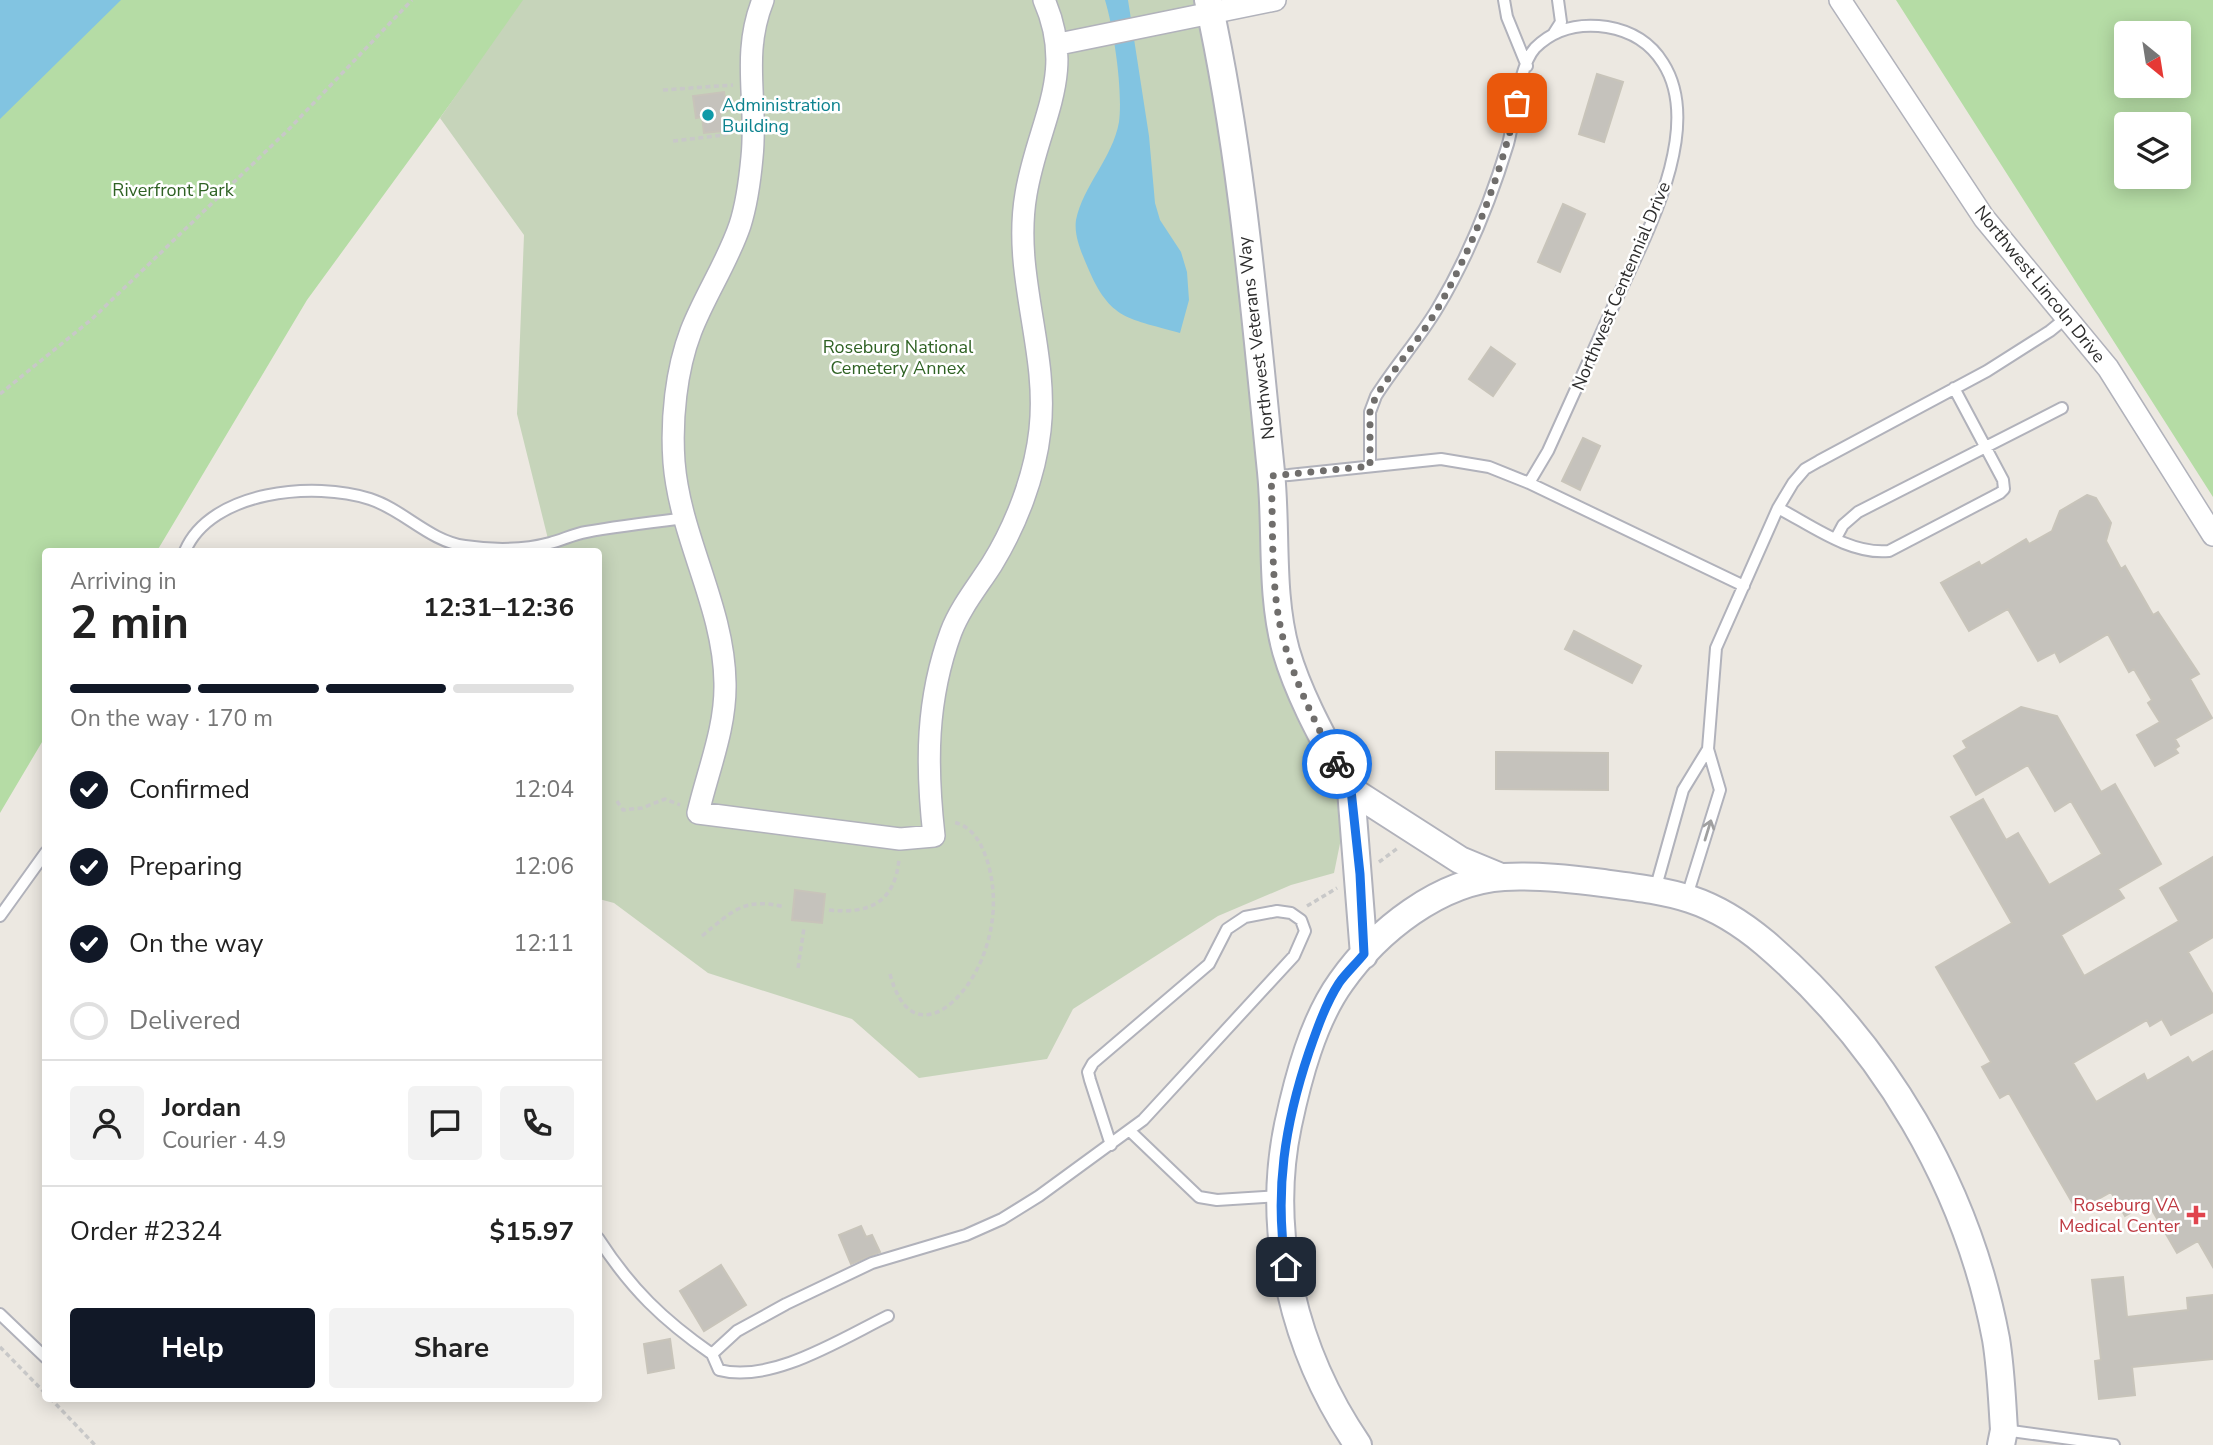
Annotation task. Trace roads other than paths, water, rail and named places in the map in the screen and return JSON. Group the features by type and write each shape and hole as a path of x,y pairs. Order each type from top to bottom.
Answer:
{"street":[{"path":"764,0 750,40 752,156 739,225 690,332 681,370 674,462 686,518 715,617 725,684 717,745 698,813 901,839 934,836 929,718 935,688 951,632 1010,530 1028,482 1040,429 1039,352 1024,279 1022,227 1035,150 1059,72 1059,44 1044,0"},
{"path":"1059,44 1137,29 1209,7 1275,0"},
{"name":"Northwest Lincoln Drive","path":"1840,0 1984,218 2108,368 2213,535"},
{"name":"Northwest Veterans Way","path":"1209,7 1227,105 1271,476 1277,600 1286,650 1300,689 1351,790 1360,874 1364,954"},
{"name":"Northwest Veterans Way","path":"1351,790 1448,854 1501,877 1593,882 1687,896 1728,915 1800,976 1835,1011 1898,1092 1944,1178 1975,1260 1996,1341 2003,1438"},
{"name":"Northwest Veterans Way","path":"1358,1445 1322,1383 1302,1336 1284,1255 1280,1196 1284,1146 1295,1095 1312,1044 1339,984 1364,954 1399,921 1432,900 1501,877"}],"lane":[{"path":"1504,0 1507,17 1527,66"},
{"path":"1370,466 1370,412 1376,396 1437,309 1462,262 1508,143 1532,51 1554,33 1560,22 1558,0"},
{"name":"Northwest Centennial Drive","path":"1529,483 1548,451 1649,227 1668,176 1676,134 1677,92 1658,54 1639,37 1593,25 1570,27 1554,33"},
{"path":"1687,896 1720,790 1708,749 1716,648 1778,508 1805,469 2021,351 2066,318"},
{"path":"1778,508 1854,547 1874,552 1889,551 1994,497 2004,484 1954,388"},
{"path":"1836,538 1858,512 2062,408"},
{"path":"1271,476 1441,459 1489,467 1529,483 1744,586"},
{"path":"187,548 209,519 261,497 301,489 346,493 373,500 442,540 465,546 524,548 582,533 686,518"},
{"path":"1654,890 1683,790 1708,749"},
{"path":"0,916 42,858"},
{"path":"712,1354 737,1331 872,1263 966,1235 1002,1219 1131,1132 1294,956 1306,931 1293,914 1277,911 1261,913 1245,917 1227,929 1209,964 1093,1063 1088,1072 1111,1145"},
{"path":"1131,1132 1199,1197 1217,1200 1280,1196"},
{"path":"602,1244 628,1283 670,1325 712,1354 719,1370 736,1374 768,1370 888,1316"},
{"path":"0,1314 42,1354"},
{"path":"2003,1438 2114,1445"}],"water":[{"path":"0,0 121,0 0,119"},
{"path":"1105,0 1128,0 1149,136 1155,203 1160,220 1181,252 1187,272 1189,300 1180,333 1132,319 1111,305 1094,280 1077,236 1076,220 1080,207 1111,147 1119,122 1117,61"}],"place":[{"name":"Administration Building","path":"708,115"},
{"name":"Roseburg VA Medical Center","path":"2196,1215"}],"park label":[{"name":"Riverfront Park","path":"173,190"},
{"name":"Roseburg National Cemetery Annex","path":"898,357"}]}
